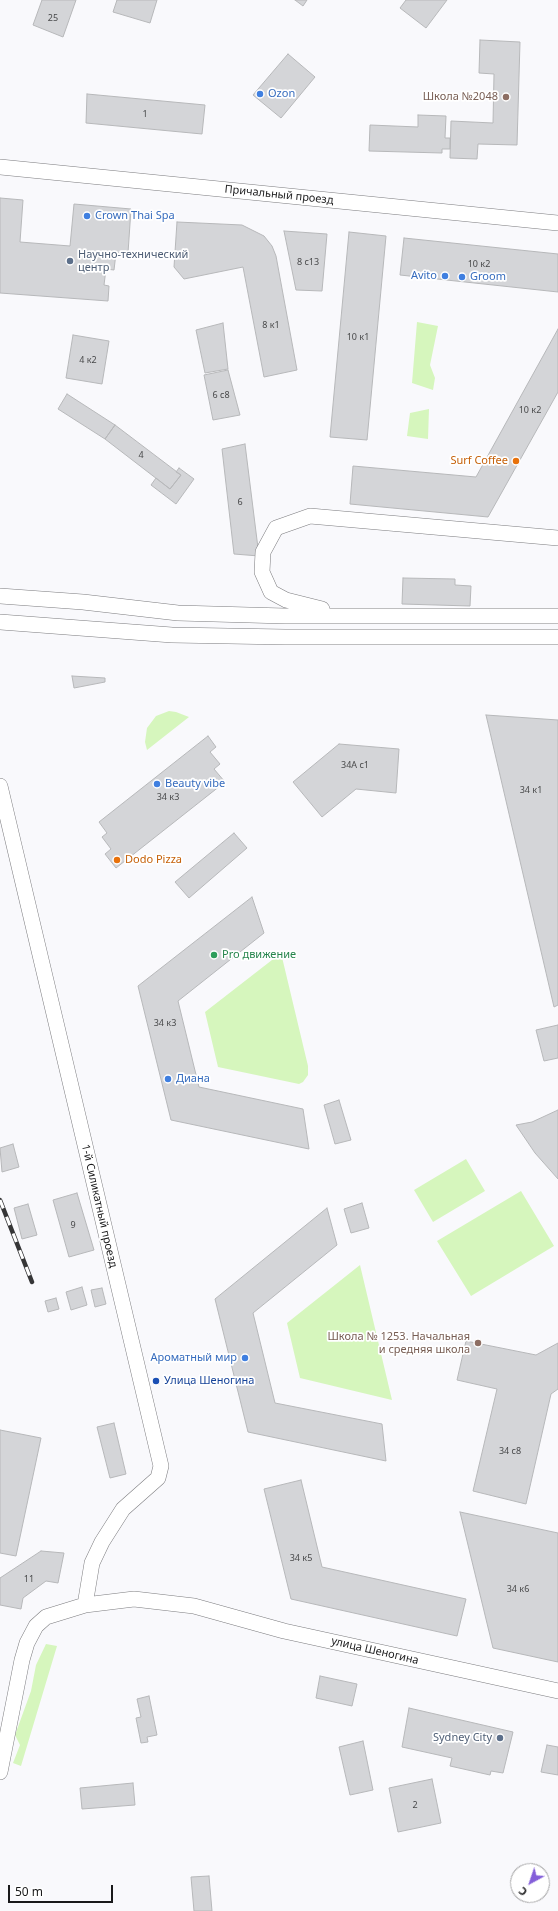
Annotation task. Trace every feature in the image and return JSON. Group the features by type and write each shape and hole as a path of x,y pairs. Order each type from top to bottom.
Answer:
{"street":[{"name":"Причальный проезд","path":"0,166 558,223"},
{"path":"367,616 310,608 286,600 271,592 262,572 263,552 276,528 310,516 558,538"},
{"path":"0,596 83,602 178,612 285,616 558,616"},
{"path":"0,622 180,635 285,637 558,637"},
{"name":"1-й Силикатный проезд","path":"0,786 161,1466 158,1478 123,1509 102,1542 92,1563 85,1605"},
{"name":"улица Шеногина","path":"85,1605 134,1599 194,1606 284,1631 558,1691"},
{"path":"0,1772 22,1660 27,1643 36,1626 46,1617 85,1605"}],"green space":[{"path":"417,322 438,326 430,365 435,378 433,390 412,383"},
{"path":"429,409 428,439 407,436 410,413"},
{"path":"169,711 189,717 147,750 145,742 147,728 156,716"},
{"path":"281,953 308,1066 308,1075 303,1082 299,1084 218,1067 205,1012"},
{"path":"466,1159 485,1191 433,1222 414,1190"},
{"path":"521,1191 554,1246 471,1296 437,1241"},
{"path":"360,1265 392,1400 300,1378 287,1323"},
{"path":"46,1644 57,1646 21,1766 13,1763 20,1745 15,1735 31,1691 36,1665"}],"building":[{"path":"42,0 76,0 63,37 33,25"},
{"path":"117,0 157,0 150,23 113,12"},
{"path":"295,0 307,0 303,6"},
{"path":"406,0 447,0 426,28 400,8"},
{"name":"Школа №2048","path":"480,40 520,42 517,145 478,144 477,159 450,158 451,121 493,123 494,74 479,73"},
{"path":"288,54 315,77 281,118 253,95"},
{"path":"87,94 205,105 202,134 86,123"},
{"name":"Школа №2048","path":"418,115 446,116 445,138 450,138 450,149 442,149 442,153 369,151 370,125 418,127"},
{"path":"0,198 23,200 20,242 70,246 74,204 131,209 128,253 116,253 114,270 106,269 104,285 109,286 108,301 0,293"},
{"path":"177,222 242,225 264,236 272,246 276,256 297,370 264,377 243,267 184,279 174,267"},
{"path":"284,231 327,234 322,291 296,290"},
{"path":"349,232 386,236 367,440 330,437"},
{"path":"404,238 558,254 558,292 400,275"},
{"path":"223,323 228,369 205,373 196,330"},
{"path":"558,329 558,392 488,517 350,504 353,466 476,477"},
{"path":"73,335 109,341 102,384 66,378"},
{"path":"228,370 240,415 213,420 204,375"},
{"path":"67,394 115,425 105,439 58,409"},
{"path":"115,425 181,475 170,489 105,439"},
{"path":"245,444 259,556 234,554 222,449"},
{"path":"179,468 194,479 176,504 151,485 156,478 170,489 181,475 176,472"},
{"path":"403,578 455,579 455,585 471,586 470,606 402,604"},
{"path":"72,676 105,678 105,682 74,688"},
{"path":"486,715 558,720 558,1005 554,1007"},
{"path":"208,736 216,747 210,752 220,764 214,769 225,782 116,868 105,854 111,849 102,837 107,833 99,822"},
{"path":"339,744 399,749 396,793 356,789 322,817 293,782"},
{"path":"234,833 247,848 189,898 175,882"},
{"path":"252,897 264,933 178,1001 199,1087 303,1109 309,1149 171,1120 138,986"},
{"path":"558,1025 558,1058 544,1061 536,1030"},
{"path":"339,1100 351,1140 335,1144 324,1105"},
{"path":"558,1110 558,1179 535,1153 516,1125 532,1122"},
{"path":"13,1144 19,1167 2,1172 0,1148"},
{"path":"77,1193 94,1250 69,1257 53,1200"},
{"path":"362,1203 369,1228 351,1233 344,1209"},
{"path":"28,1204 37,1235 22,1239 14,1208"},
{"path":"327,1208 337,1245 253,1313 275,1403 382,1424 386,1461 248,1432 215,1299"},
{"path":"82,1287 87,1305 71,1310 66,1292"},
{"path":"102,1288 106,1304 95,1307 91,1290"},
{"path":"56,1298 59,1309 48,1312 45,1301"},
{"path":"466,1341 536,1355 558,1343 558,1389 551,1394 526,1504 473,1491 497,1389 457,1380"},
{"path":"114,1423 126,1474 110,1478 97,1427"},
{"path":"0,1430 41,1438 16,1556 0,1553"},
{"path":"301,1480 322,1567 466,1599 457,1636 291,1599 264,1489"},
{"path":"460,1512 558,1533 558,1662 493,1648"},
{"path":"41,1551 64,1553 58,1583 46,1581 23,1598 21,1609 0,1605 0,1578"},
{"path":"320,1676 357,1684 352,1706 316,1698"},
{"path":"149,1696 157,1735 147,1737 148,1742 141,1743 136,1718 141,1717 137,1699"},
{"path":"409,1708 513,1732 503,1773 491,1771 490,1775 450,1766 452,1758 402,1747"},
{"path":"363,1741 373,1790 350,1795 339,1747"},
{"path":"547,1745 558,1747 558,1775 541,1772"},
{"path":"432,1779 441,1823 398,1832 389,1788"},
{"path":"133,1783 135,1805 82,1809 80,1788"},
{"path":"209,1876 212,1911 194,1911 191,1877"}],"railway":[{"path":"0,1200 32,1282"}],"place":[{"name":"Ozon","path":"260,94"},
{"name":"Школа №2048","path":"506,97"},
{"name":"Crown Thai Spa","path":"87,216"},
{"name":"Научно-технический центр","path":"70,261"},
{"name":"Avito","path":"445,276"},
{"name":"Groom","path":"462,277"},
{"name":"Surf Coffee","path":"516,461"},
{"name":"Beauty vibe","path":"157,784"},
{"name":"Dodo Pizza","path":"117,860"},
{"name":"Pro движение","path":"214,955"},
{"name":"Диана","path":"168,1079"},
{"name":"Школа № 1253. Начальная и средняя школа","path":"478,1343"},
{"name":"Ароматный мир","path":"245,1358"},
{"name":"Улица Шеногина","path":"156,1381"},
{"name":"Sydney City","path":"500,1738"}]}
